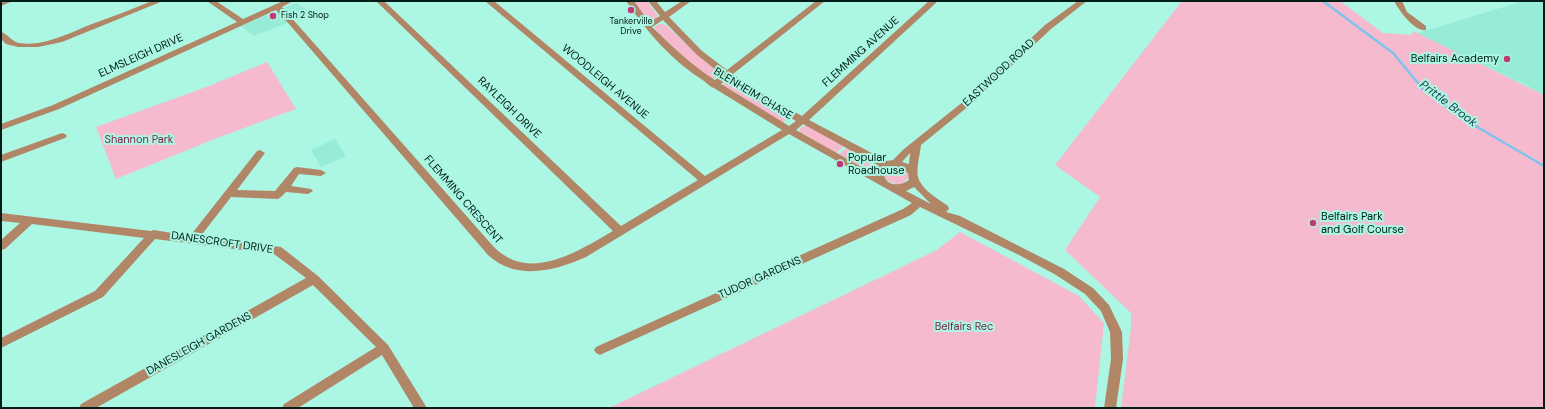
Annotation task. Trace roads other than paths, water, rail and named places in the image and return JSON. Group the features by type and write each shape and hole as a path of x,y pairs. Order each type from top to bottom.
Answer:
{"street":[{"path":"1,4 9,1"},
{"path":"1,34 9,42 18,46 38,46 59,40 159,1"},
{"path":"211,1 243,22"},
{"name":"ELMSLEIGH DRIVE","path":"1,127 56,107 289,1"},
{"name":"RAYLEIGH DRIVE","path":"380,1 621,232"},
{"name":"WOODLEIGH AVENUE","path":"489,1 705,181"},
{"name":"BLENHEIM CHASE","path":"630,1 647,26 679,58 714,85 789,130 882,182"},
{"name":"BLENHEIM CHASE","path":"652,1 663,17 687,42 743,85 879,162 891,164"},
{"path":"647,26 687,1"},
{"path":"714,85 821,1"},
{"name":"FLEMMING AVENUE","path":"803,120 934,1"},
{"name":"EASTWOOD ROAD","path":"891,164 967,103 1048,27 1083,1"},
{"path":"1398,1 1404,13 1423,28"},
{"name":"FLEMMING CRESCENT","path":"276,7 292,22 498,257 512,264 528,267 546,267 565,263 621,232 803,120"},
{"path":"1,159 62,136"},
{"path":"891,188 904,188 910,185 913,176 916,145"},
{"path":"193,239 260,153"},
{"path":"956,219 943,216 891,188 882,182 879,178 879,172 891,164 901,164 913,176 934,203 956,219 1023,252 1079,284 1105,308 1116,332 1117,359 1110,408"},
{"path":"229,193 278,195 297,170 321,173"},
{"path":"282,188 308,191"},
{"name":"TUDOR GARDENS","path":"600,350 907,212 919,202"},
{"name":"DANESCROFT DRIVE","path":"1,217 154,234 277,250 314,279 384,348 421,408"},
{"path":"1,246 30,220"},
{"path":"1,343 99,294 154,234"},
{"name":"DANESLEIGH GARDENS","path":"85,408 314,279"},
{"path":"288,408 384,348"}],"waterway":[{"name":"Prittle Brook","path":"1323,1 1393,53 1423,89 1462,118 1544,166"}],"place":[{"name":"Tankerville Drive","path":"631,10"},
{"name":"Fish 2 Shop","path":"273,16"},
{"name":"Belfairs Academy","path":"1507,59"},
{"name":"Popular Roadhouse","path":"840,164"},
{"name":"Belfairs Park and Golf Course","path":"1313,223"}],"park label":[{"name":"Shannon Park","path":"139,140"},
{"name":"Belfairs Rec","path":"964,327"}]}
